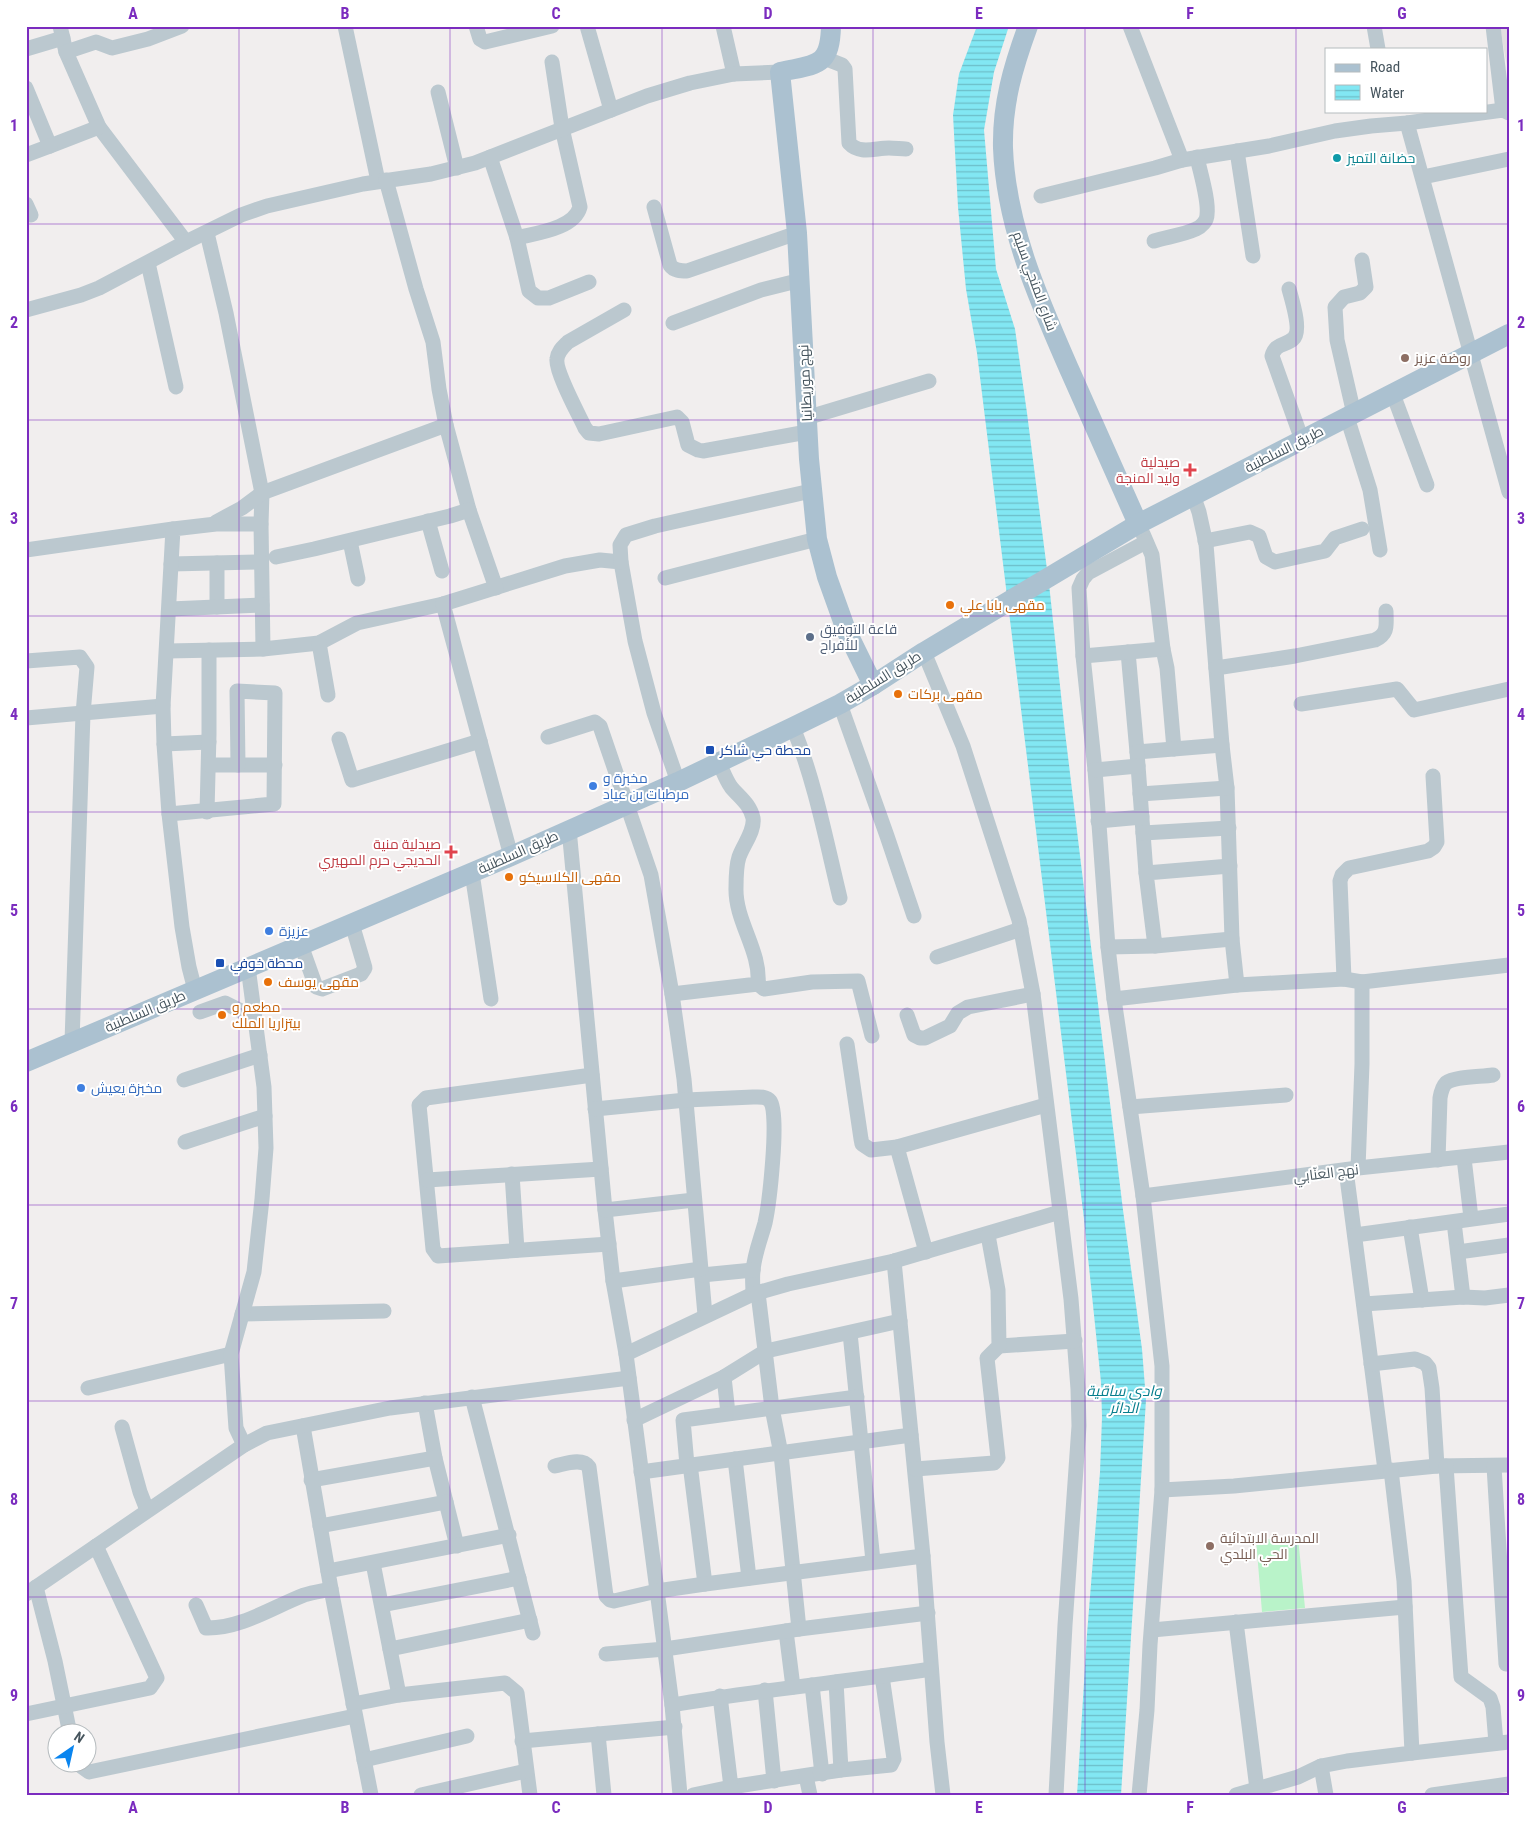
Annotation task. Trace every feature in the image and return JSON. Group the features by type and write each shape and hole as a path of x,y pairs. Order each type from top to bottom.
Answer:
{"main road":[{"path":"780,72 818,64 829,49 831,26"},
{"name":"شارع المنجي سليم","path":"1028,26 1010,75 1007,98 1003,147 1007,192 1021,248 1037,296 1142,533"},
{"name":"نهج موريطانيا","path":"780,72 801,280 811,491 817,539 827,577 846,630 872,685"},
{"name":"طريق السلطنية","path":"26,1062 511,856 678,782 840,704 1063,569 1142,533 1193,495 1509,334"}],"street":[{"path":"26,49 63,39 96,42 112,48 146,33 182,26"},
{"path":"345,26 382,181 433,342 446,425 469,510 496,588"},
{"path":"476,26 480,39 485,42 552,26"},
{"path":"587,26 611,110"},
{"path":"723,26 734,74"},
{"path":"1130,26 1182,160"},
{"path":"1374,26 1378,48"},
{"path":"1041,196 1182,160 1269,146 1398,119 1506,111 1493,26"},
{"path":"63,39 100,127 186,242"},
{"path":"824,58 842,65 845,69 849,143 862,150 906,149"},
{"path":"517,238 565,224 574,219 578,213 579,199 562,128 552,62"},
{"path":"26,310 90,292 241,215 267,206 322,192 457,168 673,88 734,74 780,72"},
{"path":"26,88 50,146"},
{"path":"438,92 457,168"},
{"path":"1398,119 1423,177 1479,387 1504,453 1509,492"},
{"path":"26,155 100,127"},
{"path":"1238,151 1253,256"},
{"path":"490,157 517,238 529,291 538,298 549,298 589,282"},
{"path":"1154,241 1195,230 1201,226 1208,216 1197,157"},
{"path":"1423,177 1509,159"},
{"path":"654,207 670,265 672,268 681,271 687,271 797,233"},
{"path":"207,233 226,312 262,494 261,524 268,560 262,605 263,649"},
{"path":"1362,260 1366,286 1360,293 1344,297 1334,307 1337,340 1351,416 1370,490 1380,550"},
{"path":"148,263 176,387"},
{"path":"673,323 761,290 801,280"},
{"path":"1289,289 1297,326 1296,334 1293,339 1276,347 1272,356 1302,440"},
{"path":"624,310 568,342 561,349 557,359 557,366 562,378 585,428 590,433 599,434 677,417 682,422 688,445 698,450 703,450 807,425 929,381"},
{"path":"1393,394 1427,485"},
{"path":"212,524 242,508 262,494 446,425"},
{"path":"678,782 654,713 635,641 621,562 620,545 626,535 655,526 811,491"},
{"path":"1193,495 1199,512 1205,541 1227,788 1232,939 1237,985"},
{"path":"171,564 268,560 469,510"},
{"path":"428,521 442,571"},
{"path":"26,550 212,524 261,524"},
{"path":"173,529 164,706 164,744 169,814 182,927 195,990"},
{"path":"1205,541 1250,532 1259,536 1266,557 1275,562 1325,550 1335,538 1362,529"},
{"path":"1139,1795 1162,1490 1162,1366 1144,1196 1108,948 1079,588 1088,573 1142,533 1152,555 1163,650 1167,668 1174,749"},
{"path":"664,578 817,539"},
{"path":"350,540 358,580"},
{"path":"167,651 263,649 319,643 358,623 443,604 565,566 600,560 621,562"},
{"path":"217,563 217,607"},
{"path":"443,604 511,856"},
{"path":"170,609 262,605"},
{"path":"1216,668 1295,656 1374,640 1385,633 1386,611"},
{"path":"319,643 328,694"},
{"path":"208,650 208,812"},
{"path":"1083,656 1163,650"},
{"path":"924,652 963,746 1002,864 1021,929 1033,994 1075,1340 1079,1426 1065,1625 1056,1795"},
{"path":"1128,652 1146,873 1154,946"},
{"path":"26,661 80,657 87,667 72,1042"},
{"path":"1301,704 1397,689 1414,710 1509,689"},
{"path":"169,814 208,812 274,804 275,693 238,691 238,765"},
{"path":"840,704 888,836 914,916"},
{"path":"26,718 164,706"},
{"path":"548,737 595,722 600,726 651,875 672,994 686,1100 705,1315"},
{"path":"793,727 819,811 840,898"},
{"path":"339,739 352,780 480,741"},
{"path":"164,744 209,742"},
{"path":"1095,770 1174,749 1222,744"},
{"path":"719,763 730,785 749,806 753,818 753,825 738,858 736,890 740,914 757,963 758,984"},
{"path":"209,765 275,765"},
{"path":"1344,979 1340,881 1342,875 1349,868 1428,851 1434,847 1437,842 1433,776"},
{"path":"1140,794 1227,788"},
{"path":"1098,822 1142,817"},
{"path":"1143,833 1229,828"},
{"path":"569,829 613,1281 626,1354 675,1727 680,1795"},
{"path":"1146,873 1230,866"},
{"path":"472,873 491,999"},
{"path":"301,945 316,987 322,989 361,974 365,968 352,924"},
{"path":"937,958 1021,929"},
{"path":"1108,948 1232,939"},
{"path":"1114,999 1237,985 1344,979 1362,982 1509,966"},
{"path":"244,1445 236,1428 235,1421 231,1354 249,1294 257,1251 265,1170 265,1116 260,1055 248,967"},
{"path":"672,994 758,984 764,989 812,982 858,981 872,1036"},
{"path":"1362,982 1362,1045 1352,1169 1355,1235 1371,1364 1404,1581 1412,1753"},
{"path":"907,1015 914,1035 925,1038 950,1026 958,1013 968,1007 1033,994"},
{"path":"200,1012 225,1003 245,1013 255,1009"},
{"path":"846,1044 862,1144 871,1150 897,1147 1046,1104"},
{"path":"184,1080 260,1055"},
{"path":"592,1075 426,1098 419,1105 433,1249 438,1256 609,1244"},
{"path":"1438,1160 1442,1089 1453,1080 1494,1075"},
{"path":"1130,1107 1286,1095"},
{"path":"595,1108 686,1100 764,1097 769,1099 772,1105 773,1165 766,1221 753,1270 766,1351 772,1408 781,1454 794,1574 792,1630 793,1687"},
{"path":"185,1142 265,1116"},
{"path":"897,1147 926,1252"},
{"name":"نهج العنّابي","path":"1144,1196 1352,1169 1509,1152"},
{"path":"1464,1158 1470,1218"},
{"path":"427,1180 601,1169"},
{"path":"512,1174 517,1250"},
{"path":"605,1210 694,1200"},
{"path":"626,1354 705,1315 756,1293 894,1261 988,1235 1060,1212"},
{"path":"1355,1235 1509,1214"},
{"path":"1454,1222 1463,1297"},
{"path":"1410,1227 1422,1300"},
{"path":"988,1235 998,1290 999,1346"},
{"path":"1458,1252 1509,1245"},
{"path":"894,1261 923,1556 943,1795"},
{"path":"613,1281 701,1272 753,1270"},
{"path":"1364,1304 1463,1297 1485,1298 1509,1295"},
{"path":"242,1314 384,1311"},
{"path":"634,1420 724,1377 766,1351 900,1321"},
{"path":"850,1333 873,1561"},
{"path":"915,1469 994,1463 998,1458 987,1358 999,1346 1075,1340"},
{"path":"88,1388 231,1354"},
{"path":"1236,1795 1298,1777 1321,1766 1347,1761 1502,1742 1490,1698 1461,1677 1442,1466 1428,1368 1425,1363 1415,1360 1371,1364"},
{"path":"724,1377 728,1413"},
{"path":"68,1724 31,1590 244,1445 266,1433 390,1408 629,1378"},
{"path":"390,1649 531,1627 509,1535 472,1397"},
{"path":"682,1420 857,1397"},
{"path":"674,1402 682,1420 705,1584"},
{"path":"425,1403 435,1458 456,1546"},
{"path":"303,1426 331,1589 372,1795"},
{"path":"122,1427 140,1492 147,1510"},
{"path":"641,1472 911,1435"},
{"path":"311,1480 435,1458"},
{"path":"735,1459 749,1578"},
{"path":"555,1466 582,1461 587,1463 589,1467 608,1598 614,1601 657,1591 705,1584 923,1556"},
{"path":"1162,1490 1234,1486 1442,1466 1501,1466 1506,1664 1509,1664"},
{"path":"320,1526 446,1502"},
{"path":"328,1571 509,1535"},
{"path":"26,1714 150,1688 157,1678 96,1546"},
{"path":"373,1563 399,1695"},
{"path":"382,1605 519,1578"},
{"path":"196,1605 206,1628 218,1628 250,1619 306,1595 331,1589"},
{"path":"1152,1630 1405,1607"},
{"path":"606,1654 664,1649 792,1630 928,1613"},
{"path":"1236,1622 1257,1789"},
{"path":"672,1705 720,1696 931,1669"},
{"path":"693,1795 730,1787 841,1770 887,1766 893,1763 882,1676"},
{"path":"836,1682 841,1770"},
{"path":"98,1770 354,1710 399,1695 505,1683 516,1693 530,1795"},
{"path":"810,1795 814,1775 812,1685"},
{"path":"765,1690 774,1781"},
{"path":"720,1696 730,1787"},
{"path":"522,1741 675,1727"},
{"path":"598,1734 604,1795"},
{"path":"364,1760 467,1736"},
{"path":"1321,1766 1326,1795"},
{"path":"421,1795 526,1771"},
{"path":"1432,1795 1475,1792 1509,1784"}],"shaded area":[{"path":"1500,26 1509,26 1509,74 1505,56"}],"green space":[{"path":"1298,1537 1305,1608 1262,1612 1256,1540"}],"water":[{"name":"وادي ساقية الدائر","path":"977,26 1009,26 994,72 984,130 996,269 1015,329 1027,413 1123,1210 1142,1349 1146,1400 1121,1795 1077,1795 1100,1472 1101,1382 1084,1219 977,353 966,289 958,207 953,115 959,74"}],"place":[{"name":"حضانة التميز","path":"1337,158"},
{"name":"روضة عزيز","path":"1405,358"},
{"name":"صيدلية وليد المنجة","path":"1190,470"},
{"name":"مقهى بابا علي","path":"950,605"},
{"name":"قاعة التوفيق للأفراح","path":"810,637"},
{"name":"مقهى بركات","path":"898,694"},
{"name":"محطة حي شاكر","path":"710,750"},
{"name":"مخبزة و مرطبات بن عياد","path":"593,786"},
{"name":"صيدلية منية الحديجي حرم المهيري","path":"451,852"},
{"name":"مقهى الكلاسيكو","path":"509,877"},
{"name":"عزيزة","path":"269,931"},
{"name":"محطة خوفي","path":"220,963"},
{"name":"مقهى يوسف","path":"268,982"},
{"name":"مطعم و بيتزاريا الملك","path":"222,1015"},
{"name":"مخبزة يعيش","path":"81,1088"},
{"name":"المدرسة الابتدائية الحي البلدي","path":"1210,1546"}]}
